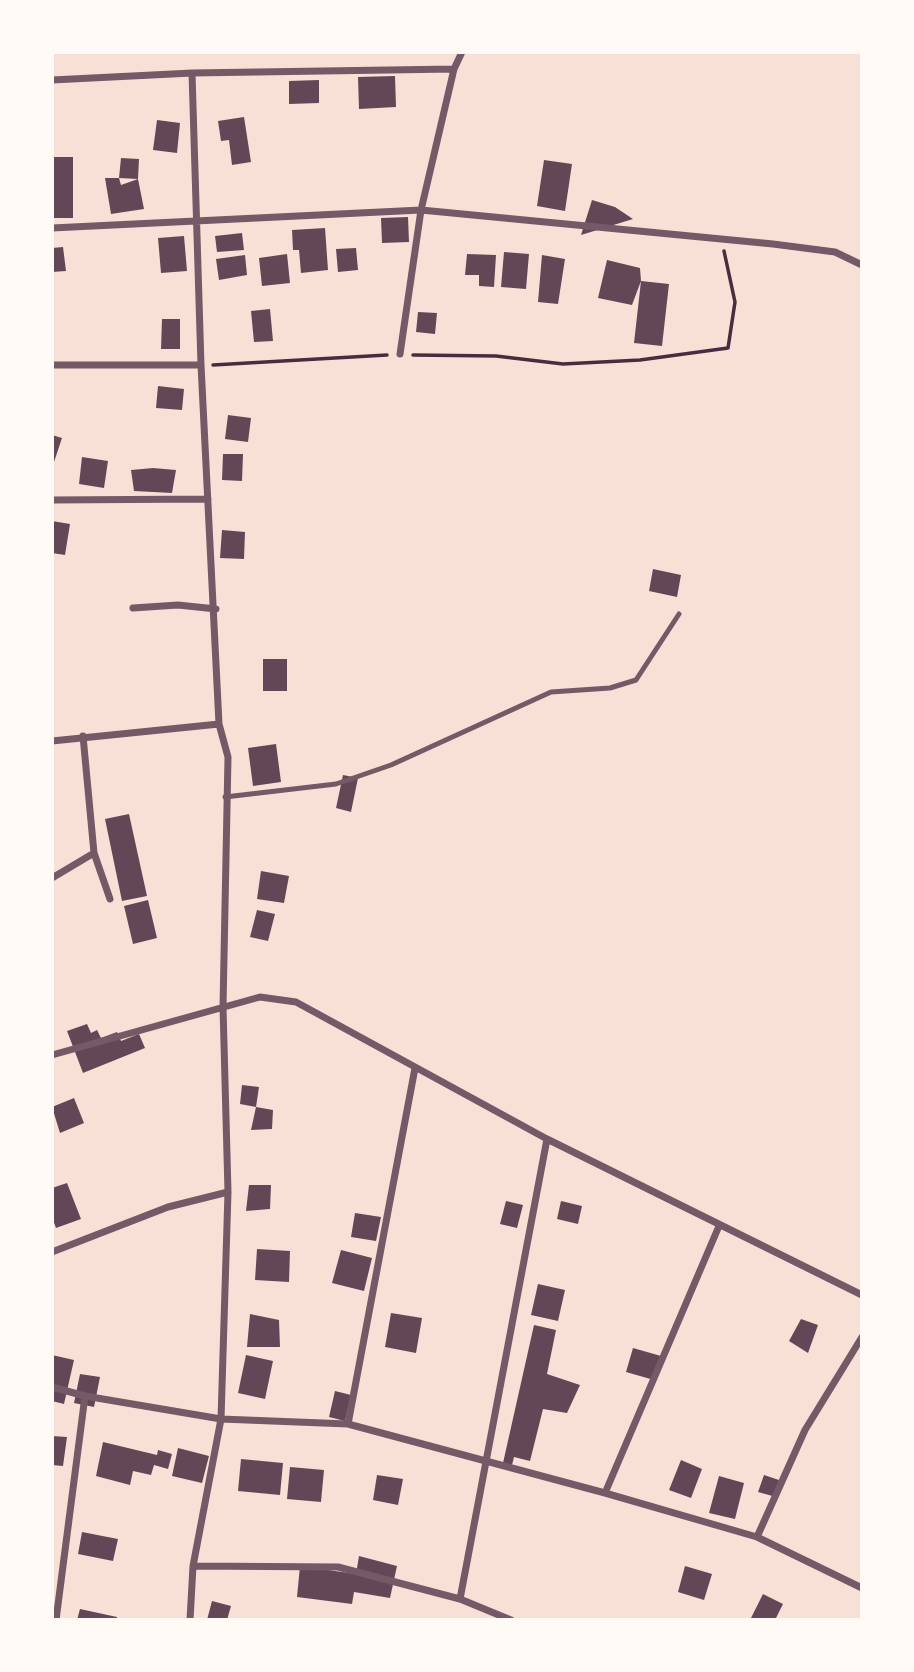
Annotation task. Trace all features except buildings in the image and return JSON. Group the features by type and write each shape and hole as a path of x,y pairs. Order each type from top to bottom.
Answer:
{"street":[{"path":"400,354 421,210 454,69 462,52"},
{"path":"52,80 192,74 454,69"},
{"path":"190,1619 193,1566 221,1419 229,1192 223,1007 225,797 228,757 219,724 216,610 201,365 192,74"},
{"path":"52,228 421,210 721,238 835,252 862,265"},
{"path":"52,365 201,365"},
{"path":"52,500 208,499"},
{"path":"133,608 178,605 216,610"},
{"path":"52,741 219,724"},
{"path":"83,736 94,853 110,899"},
{"path":"52,878 94,853"},
{"path":"52,1055 260,997 296,1002 547,1139 862,1295"},
{"path":"348,1424 415,1068"},
{"path":"460,1599 547,1139"},
{"path":"52,1252 168,1208 229,1192"},
{"path":"606,1493 719,1226"},
{"path":"757,1537 805,1430 862,1336"},
{"path":"52,1387 85,1396 221,1419 348,1424 606,1493 757,1537 862,1588"},
{"path":"56,1619 85,1396"},
{"path":"193,1566 338,1567 460,1599 511,1619"}],"lane":[{"path":"225,797 336,784 391,765 551,692 610,688 636,680 679,614"}],"path":[{"path":"201,365 400,354 496,356 563,364 640,360 728,348 735,302 721,238"}]}
